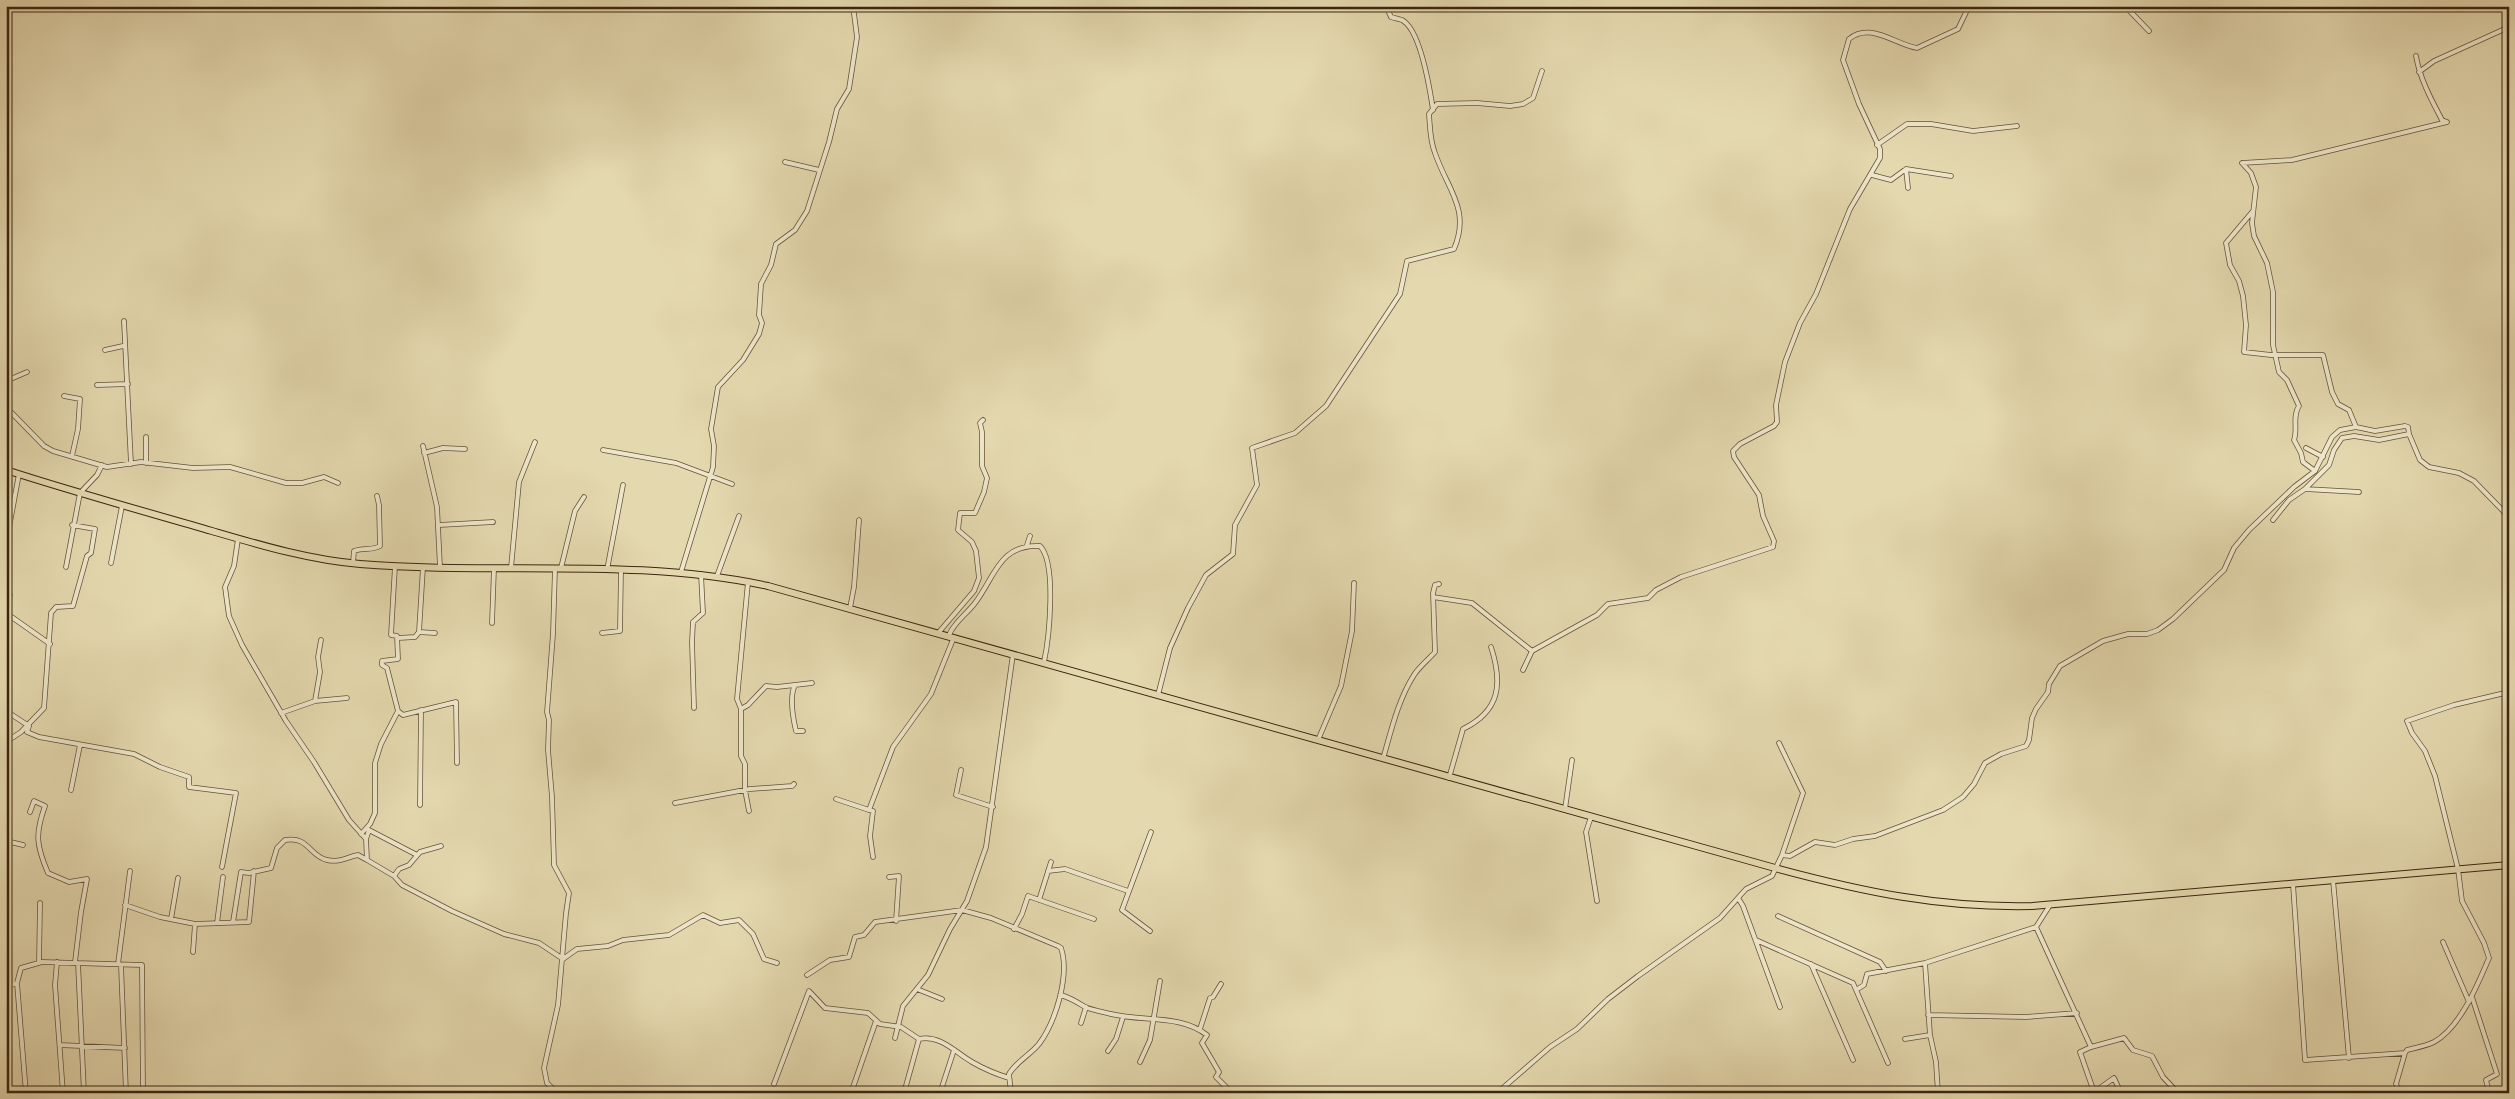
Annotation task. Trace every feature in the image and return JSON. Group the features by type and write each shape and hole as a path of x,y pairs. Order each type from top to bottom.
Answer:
{"highway":[{"path":"6,470 80,494 238,539 331,560 440,568 558,568 681,572 748,582 939,632 1449,778 1775,867 1882,895 1932,903 1977,906 2050,905 2509,865"}],"street":[{"path":"681,572 711,478 714,446 711,429 718,387 743,360 759,334 762,323 759,315 761,284 771,264 776,244 795,230 803,219 829,142 837,109 849,89 857,37 853,6"},
{"path":"1386,6 1391,17 1404,21 1409,27 1424,59 1433,110"},
{"path":"1523,670 1532,651 1597,616 1608,604 1648,598 1656,590 1681,578 1773,547 1774,541 1762,516 1759,495 1734,457 1734,451 1740,444 1774,426 1777,422 1776,405 1785,362 1800,323 1816,294 1850,210 1872,175 1880,158 1877,145 1843,60 1849,39 1862,33 1877,34 1917,48 1958,29 1969,6"},
{"path":"2125,6 2149,31"},
{"path":"2419,72 2434,61 2509,27"},
{"path":"2315,471 2303,462 2301,453 2294,440 2297,432 2296,410 2299,406 2287,380 2279,372 2272,345 2273,292 2266,263 2254,236 2253,211 2256,187 2251,173 2242,163 2292,160 2447,122 2442,120 2419,72 2416,56"},
{"path":"1158,695 1170,648 1188,608 1206,575 1233,554 1236,525 1257,485 1252,448 1296,433 1326,406 1400,294 1407,261 1454,249 1460,234 1458,201 1434,152 1429,114 1437,104 1510,106 1523,104 1533,98 1542,71"},
{"path":"1877,145 1907,124 1931,124 1973,131 2016,126"},
{"path":"785,162 819,170"},
{"path":"1872,175 1891,180 1906,169 1951,176"},
{"path":"1906,169 1908,188"},
{"path":"2253,211 2226,243 2230,266 2239,281 2243,296 2246,325 2244,352 2276,356 2323,355 2332,392 2338,404 2349,410 2356,427"},
{"path":"124,321 123,346 128,384 131,464"},
{"path":"105,350 123,346"},
{"path":"6,381 27,372"},
{"path":"97,385 128,384"},
{"path":"64,396 80,399 78,429 72,456"},
{"path":"6,407 44,446 53,451 107,467 146,463 193,468 235,468 286,484 302,483 324,477 338,483"},
{"path":"939,632 974,591 979,578 976,551 972,542 958,530 960,513 974,513 984,492 987,478 982,466 982,432 980,423 983,420"},
{"path":"1782,855 1790,856 1815,842 1835,845 1853,839 1875,836 1943,810 1963,797 1974,784 1985,763 2001,754 2026,746 2030,740 2032,718 2048,692 2049,684 2060,666 2103,641 2128,634 2147,634 2169,622 2224,570 2234,548 2249,530 2294,487 2315,471 2332,438 2340,430 2356,427 2375,431 2408,427 2420,460 2429,467 2459,473 2474,481 2509,517"},
{"path":"2273,520 2289,500 2305,489 2329,465 2334,450 2342,438 2354,436 2379,440 2409,434"},
{"path":"146,437 146,463"},
{"path":"511,568 519,482 534,442"},
{"path":"423,446 438,526 440,568"},
{"path":"424,453 443,448 465,449"},
{"path":"2306,448 2323,457"},
{"path":"603,450 676,463 711,478 732,484"},
{"path":"66,567 72,524 80,494 97,476 102,465"},
{"path":"6,544 19,474"},
{"path":"607,570 623,485"},
{"path":"2305,489 2359,492"},
{"path":"353,563 354,551 360,548 376,548 380,546 377,496"},
{"path":"557,1093 547,1083 544,1068 558,1005 568,893 554,865 552,797 548,750 549,720 547,712 558,568 575,511 584,497"},
{"path":"2509,500 2509,506"},
{"path":"112,563 122,506"},
{"path":"717,576 739,516"},
{"path":"850,608 854,587 859,520"},
{"path":"438,526 492,522"},
{"path":"6,742 29,726 44,708 52,610 70,605 73,606 87,556 91,553 95,529 72,524"},
{"path":"1027,545 1030,536"},
{"path":"238,539 234,566 225,587 228,616 242,645 281,713 314,762 336,801 366,839"},
{"path":"869,810 894,747 931,694 954,624 977,601 1002,559 1027,545 1040,546 1046,551 1050,581 1050,614 1044,662"},
{"path":"395,566 391,635 398,636 398,638 415,638 419,632 423,567"},
{"path":"492,623 494,568"},
{"path":"602,633 620,631 621,570"},
{"path":"694,708 693,622 703,613 701,574"},
{"path":"748,582 737,699 741,708 742,756 745,764 745,790 749,811"},
{"path":"1318,740 1341,686 1352,631 1354,583"},
{"path":"1383,759 1396,712 1409,684 1415,673 1435,652 1433,597 1435,585 1439,584"},
{"path":"10,595 6,612 50,644"},
{"path":"1433,597 1472,603 1532,651"},
{"path":"419,632 435,633"},
{"path":"398,638 398,659 382,661 382,665 387,668 390,677 398,711 403,715 456,702 457,763"},
{"path":"315,701 320,672 318,657 321,640"},
{"path":"1449,778 1463,729 1478,722 1496,698 1498,675 1491,647"},
{"path":"895,1038 903,1006 928,975 962,910 986,847 1013,654"},
{"path":"741,708 748,705 766,686 812,683"},
{"path":"795,685 792,692 794,723 796,731 803,731"},
{"path":"2400,1093 2396,1084 2405,1053 2407,1050 2433,1043 2454,1023 2472,997 2489,958 2484,943 2462,901 2458,869 2435,776 2425,751 2412,733 2407,720 2454,705 2509,692"},
{"path":"281,713 315,701 347,698"},
{"path":"420,805 421,710"},
{"path":"6,711 29,726"},
{"path":"361,834 370,824 374,813 375,763 381,744 398,711"},
{"path":"29,726 27,732 80,745 134,754 160,767 189,776 190,786 236,793 222,868"},
{"path":"1497,1093 1550,1047 1577,1029 1608,999 1720,918 1746,889 1769,878 1782,855 1803,793 1779,743"},
{"path":"71,790 80,745"},
{"path":"1565,810 1572,760"},
{"path":"961,770 956,795 993,807"},
{"path":"674,803 745,790 792,786 794,784"},
{"path":"836,800 873,811 870,836 873,857"},
{"path":"30,812 34,801 45,806 37,836 40,854 48,873 70,882 87,879 80,912 76,963 84,1093"},
{"path":"1591,817 1586,832 1597,901"},
{"path":"366,860 366,839 369,830 417,855"},
{"path":"1150,931 1122,911 1151,832"},
{"path":"233,922 241,872 271,868 277,848 288,839 306,843 325,860 342,861 358,855 394,876 402,885 452,911 504,934 539,943 563,959"},
{"path":"6,841 24,846"},
{"path":"394,876 398,869 409,865 420,852 441,846"},
{"path":"1039,900 1051,862"},
{"path":"1048,871 1065,869 1080,876 1128,891"},
{"path":"126,1093 119,964 130,871"},
{"path":"125,905 195,924 249,922 254,871"},
{"path":"889,876 899,876 896,921"},
{"path":"217,923 223,877"},
{"path":"171,919 178,878"},
{"path":"2333,880 2349,1058"},
{"path":"2293,883 2303,1057 2305,1060 2405,1053"},
{"path":"1014,929 1022,914 1028,896 1094,920"},
{"path":"1738,898 1743,906 1780,1007"},
{"path":"39,963 40,903"},
{"path":"1856,990 1864,985 1867,974 1925,963 2036,927 2050,905"},
{"path":"807,975 830,960 849,957 855,936 864,935 875,922 896,921 926,913 962,910 991,918 1061,948 1065,964 1061,995 1048,1028 1038,1044 1012,1069 1009,1078 1011,1093"},
{"path":"563,959 577,948 608,946 623,940 669,935 703,915 720,923 739,920 753,934 764,959 777,963"},
{"path":"1778,916 1880,962 1886,971"},
{"path":"194,952 195,924"},
{"path":"2036,927 2091,1047"},
{"path":"1756,940 1853,983 1888,1063"},
{"path":"2443,942 2469,1002"},
{"path":"57,962 55,985 63,1093"},
{"path":"26,1093 16,983 21,968 39,963 57,962 142,964 143,1093"},
{"path":"1810,963 1854,1060"},
{"path":"1925,963 1928,1015 1938,1093"},
{"path":"1140,1062 1150,1040 1155,1020 1160,981"},
{"path":"6,987 16,983"},
{"path":"1200,1029 1210,998 1213,998 1221,984"},
{"path":"917,989 942,999"},
{"path":"774,1084 809,991 825,1008 868,1013 880,1024 901,1027 919,1040 931,1038 973,1063 1009,1078"},
{"path":"1061,995 1078,1001 1086,1007 1123,1017 1186,1022 1200,1029 1207,1035 1202,1043 1220,1072 1216,1076 1226,1087"},
{"path":"2472,997 2497,1074 2486,1080 2489,1093"},
{"path":"1081,1023 1086,1007"},
{"path":"1928,1015 2026,1017 2077,1013"},
{"path":"1108,1050 1116,1039 1123,1017"},
{"path":"851,1093 876,1021"},
{"path":"1904,1038 1930,1035"},
{"path":"2121,1093 2114,1078 2095,1092 2080,1052 2124,1038 2132,1050 2152,1056 2163,1077 2178,1093"},
{"path":"904,1093 919,1040"},
{"path":"60,1045 125,1048"},
{"path":"940,1093 954,1050"}]}
